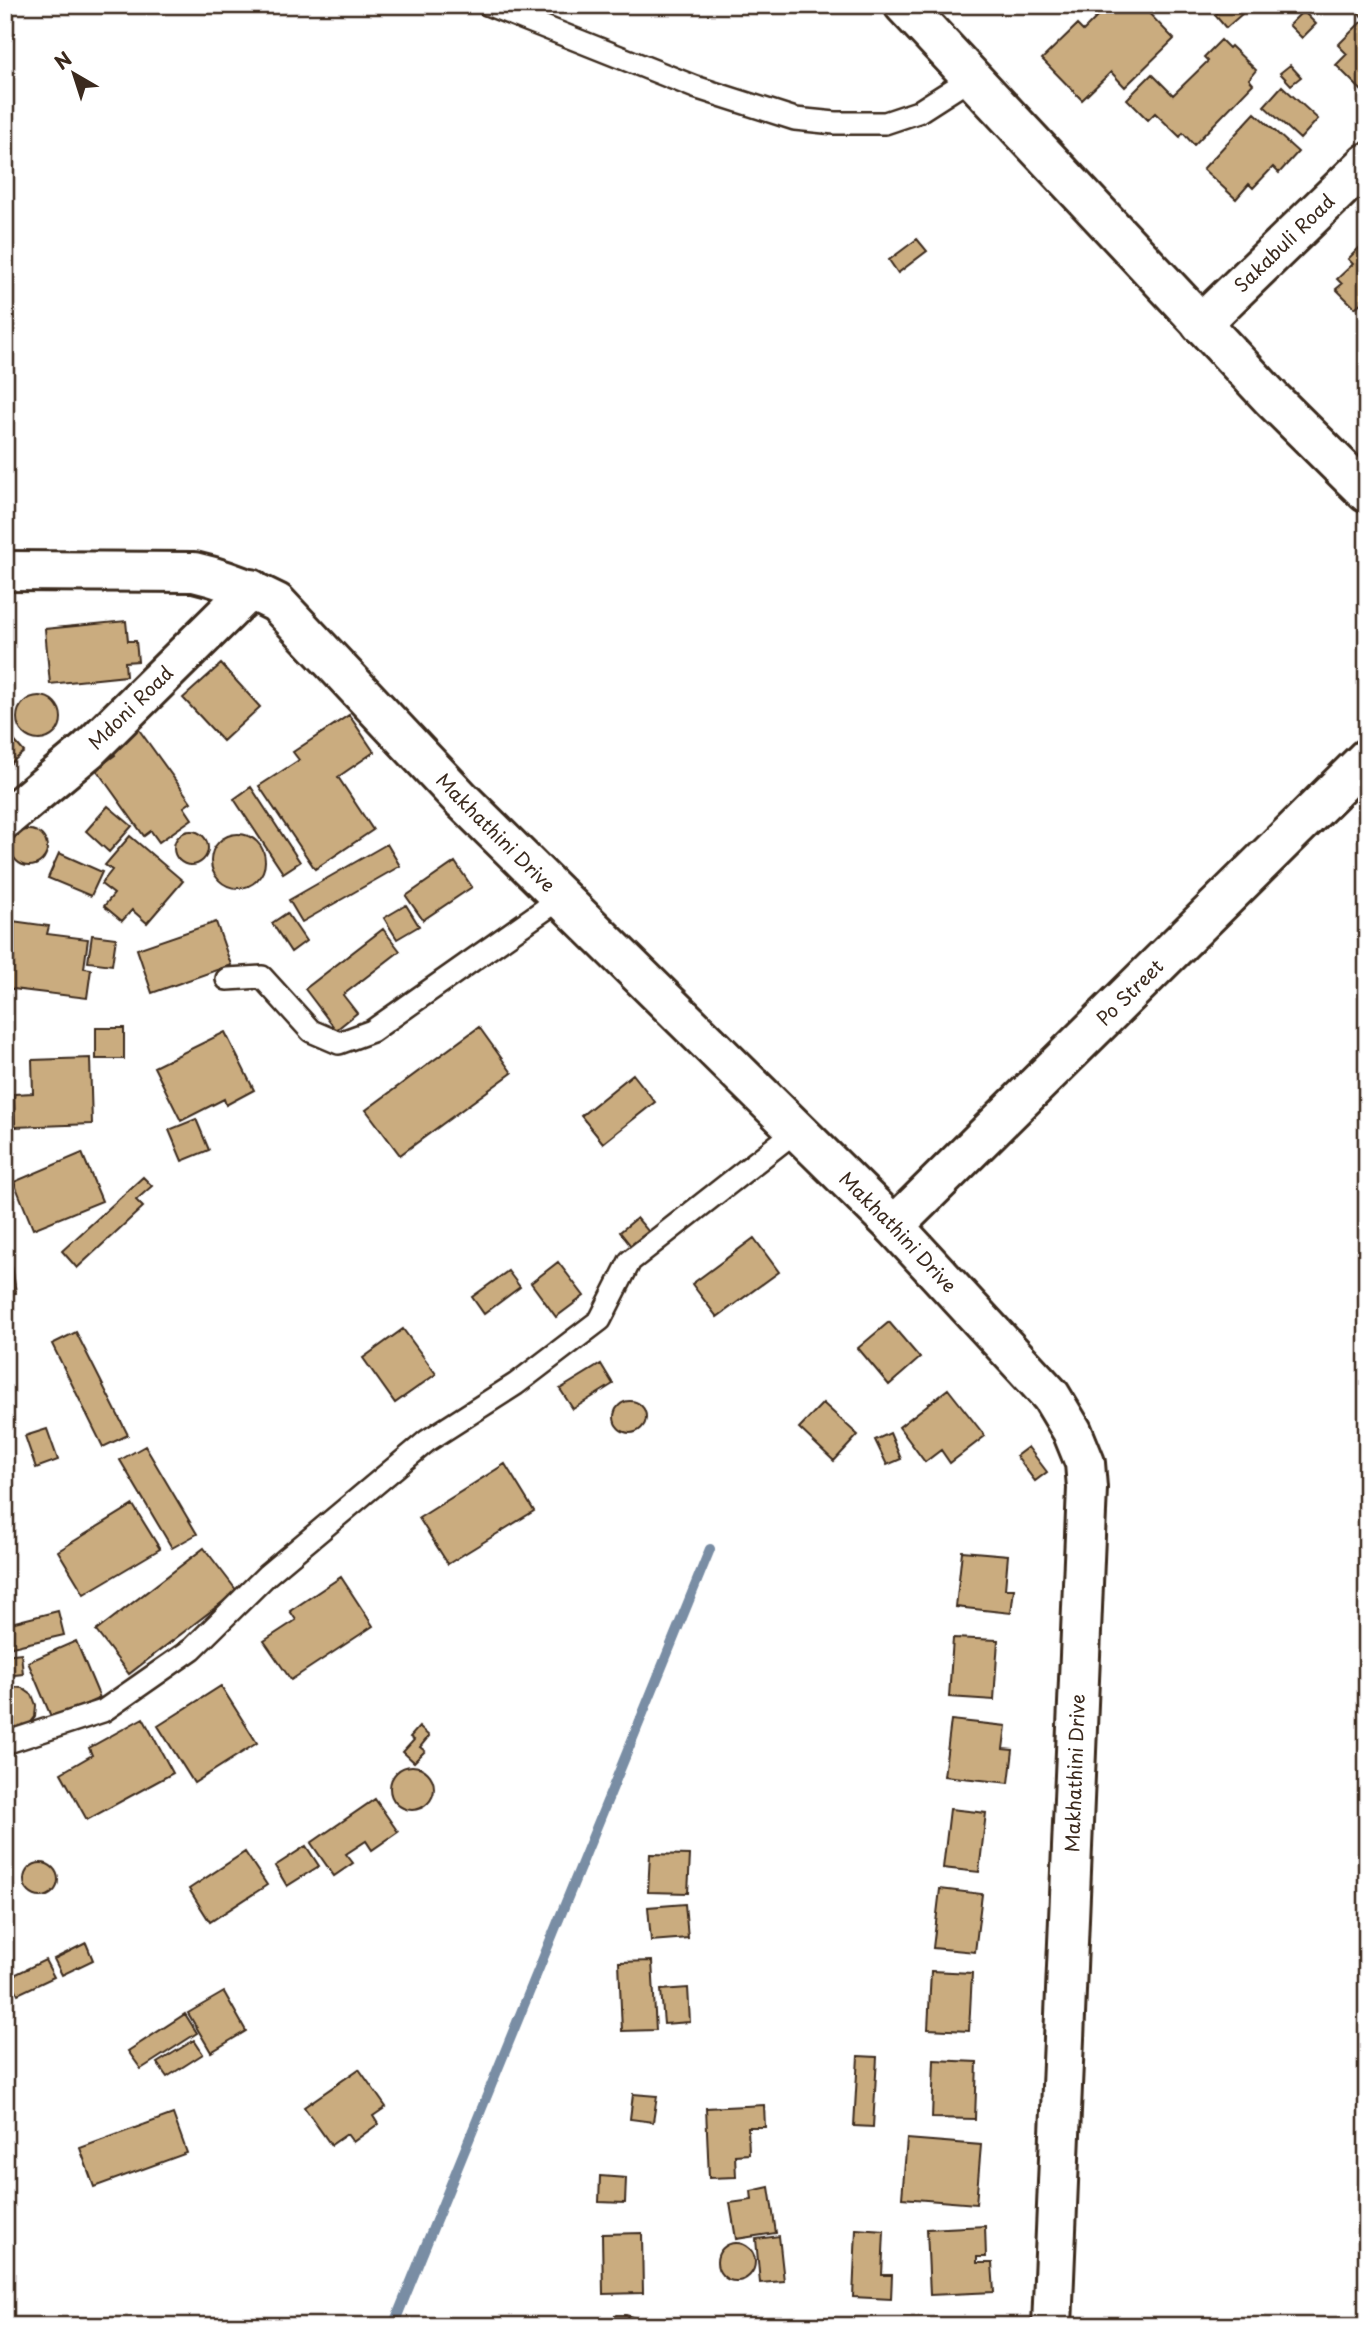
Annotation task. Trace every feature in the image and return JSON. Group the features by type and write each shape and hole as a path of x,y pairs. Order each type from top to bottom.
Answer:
{"street":[{"path":"904,5 1272,399 1367,493"},
{"name":"Sakabuli Road","path":"1201,324 1367,163"},
{"name":"Makhathini Drive","path":"5,571 194,572 251,589 277,603 462,800 894,1226 1051,1396 1072,1430 1085,1462 1087,1488 1052,2326"},
{"name":"Mdoni Road","path":"5,819 88,750 251,589"},
{"name":"Po Street","path":"894,1226 1367,758"}],"lane":[{"path":"489,5 695,87 795,119 835,123 885,123 918,112 971,78"},
{"path":"227,979 262,977 311,1031 339,1043 372,1031 561,898"},
{"path":"5,1743 103,1711 192,1649 267,1575 427,1441 516,1384 600,1320 630,1261 797,1130"}],"building":[{"path":"1109,5 1141,5 1174,39 1125,87 1111,72 1082,100 1042,59 1077,25 1083,31"},
{"path":"1226,5 1234,5 1242,14 1226,28 1215,15"},
{"path":"1352,5 1367,5 1367,96 1336,65 1347,54 1338,45 1364,19"},
{"path":"1303,11 1316,24 1302,38 1289,25"},
{"path":"1221,40 1256,70 1249,79 1253,84 1194,145 1183,133 1180,137 1155,113 1148,120 1127,99 1152,74 1173,95 1208,61 1204,57"},
{"path":"1290,65 1301,77 1291,85 1280,73"},
{"path":"1282,86 1318,119 1300,139 1264,106"},
{"path":"1255,113 1298,152 1279,173 1273,167 1253,188 1249,184 1236,199 1203,169"},
{"path":"917,239 927,251 898,273 889,260"},
{"path":"1367,240 1367,305 1363,301 1355,308 1336,289 1342,284 1337,279 1353,264 1348,259"},
{"path":"126,621 128,641 136,641 138,661 125,662 126,676 50,684 45,629"},
{"path":"221,664 260,707 223,741 183,698"},
{"path":"5,686 11,686 9,722 5,722"},
{"path":"39,696 48,697 55,702 60,709 60,727 55,734 48,739 39,740 30,739 23,734 18,727 17,718 18,709 23,702 30,697"},
{"path":"349,715 374,752 338,777 373,830 315,869 259,786 299,760 293,752"},
{"path":"137,727 191,802 184,807 192,819 159,842 151,831 144,836 96,769 115,755 109,747"},
{"path":"10,736 24,752 5,768 5,740"},
{"path":"251,787 300,862 283,873 234,799"},
{"path":"108,806 132,826 109,852 86,831"},
{"path":"29,830 42,835 47,848 42,861 29,866 16,861 11,848 16,835"},
{"path":"191,831 203,836 208,848 203,860 191,865 179,860 174,848 179,836"},
{"path":"243,834 253,838 261,846 265,861 261,876 253,884 233,888 223,884 215,876 211,856 215,846 223,838"},
{"path":"130,836 183,881 147,923 132,910 122,921 104,906 114,894 101,884 112,870 105,865"},
{"path":"387,844 400,866 302,922 289,900"},
{"path":"59,853 102,872 91,896 48,878"},
{"path":"455,862 472,887 423,920 406,896"},
{"path":"406,905 419,926 397,939 384,918"},
{"path":"287,913 306,941 291,952 272,923"},
{"path":"5,920 49,926 47,934 88,939 84,968 91,969 87,998 5,988"},
{"path":"216,922 231,965 152,993 137,949"},
{"path":"383,929 400,951 343,995 357,1013 336,1030 305,989"},
{"path":"92,935 116,938 112,965 88,962"},
{"path":"479,1027 512,1073 400,1155 366,1110"},
{"path":"96,1028 124,1028 124,1059 96,1059"},
{"path":"225,1032 254,1090 226,1105 224,1099 181,1121 154,1067"},
{"path":"90,1058 92,1124 15,1127 14,1094 33,1093 32,1060"},
{"path":"633,1074 655,1102 603,1143 581,1116"},
{"path":"196,1119 209,1150 182,1161 169,1130"},
{"path":"82,1153 102,1201 33,1229 14,1182"},
{"path":"143,1177 152,1186 136,1200 143,1207 77,1268 62,1251"},
{"path":"637,1218 649,1232 631,1246 620,1232"},
{"path":"754,1238 779,1272 717,1317 692,1284"},
{"path":"9,1244 16,1293 5,1295 5,1245"},
{"path":"558,1262 584,1296 556,1317 531,1283"},
{"path":"508,1271 520,1287 484,1314 472,1297"},
{"path":"889,1322 920,1358 889,1385 858,1348"},
{"path":"403,1329 436,1374 395,1403 363,1358"},
{"path":"76,1332 128,1435 103,1447 52,1344"},
{"path":"601,1364 613,1384 573,1409 560,1389"},
{"path":"948,1389 985,1436 950,1463 941,1450 925,1462 899,1427"},
{"path":"630,1401 641,1406 646,1417 641,1428 630,1433 619,1428 614,1417 619,1406"},
{"path":"823,1403 858,1435 834,1461 799,1428"},
{"path":"47,1429 58,1460 36,1468 25,1436"},
{"path":"890,1433 901,1459 887,1465 875,1440"},
{"path":"145,1446 197,1534 172,1548 120,1460"},
{"path":"1028,1447 1047,1472 1035,1481 1016,1456"},
{"path":"505,1464 534,1511 448,1564 419,1518"},
{"path":"133,1505 160,1549 84,1594 58,1551"},
{"path":"204,1548 237,1591 129,1674 96,1631"},
{"path":"962,1551 1008,1555 1005,1589 1014,1589 1011,1613 956,1607"},
{"path":"341,1577 373,1626 291,1680 264,1641 296,1620 290,1611"},
{"path":"58,1611 64,1635 12,1647 7,1624"},
{"path":"953,1638 998,1640 994,1700 949,1697"},
{"path":"76,1641 100,1698 52,1719 28,1662"},
{"path":"21,1653 23,1674 5,1676 5,1655"},
{"path":"221,1686 257,1743 194,1783 158,1726"},
{"path":"22,1688 32,1695 36,1705 35,1717 28,1726 18,1731 5,1729 5,1689"},
{"path":"143,1718 173,1773 87,1820 61,1773 92,1755 89,1748"},
{"path":"951,1720 1006,1726 1003,1749 1013,1750 1009,1783 944,1776"},
{"path":"419,1727 429,1736 420,1747 425,1751 414,1762 403,1752 414,1740 410,1737"},
{"path":"412,1766 427,1773 434,1788 427,1803 412,1810 397,1803 390,1788 397,1773"},
{"path":"375,1799 398,1832 372,1850 366,1841 346,1854 353,1863 334,1876 311,1843"},
{"path":"950,1809 986,1813 979,1872 943,1868"},
{"path":"306,1846 319,1866 287,1886 275,1866"},
{"path":"245,1852 267,1885 210,1922 189,1889"},
{"path":"650,1854 690,1855 688,1893 648,1892"},
{"path":"41,1863 53,1868 58,1880 53,1892 41,1897 29,1892 24,1880 29,1868"},
{"path":"940,1889 982,1894 975,1952 933,1948"},
{"path":"685,1904 688,1938 651,1941 648,1907"},
{"path":"86,1943 93,1960 62,1975 54,1959"},
{"path":"45,1960 54,1977 18,1994 10,1977"},
{"path":"652,1961 656,2030 622,2031 619,1962"},
{"path":"931,1971 972,1973 969,2031 928,2029"},
{"path":"688,1988 690,2022 664,2024 661,1990"},
{"path":"224,1992 246,2031 211,2052 188,2013"},
{"path":"185,2014 197,2033 141,2069 128,2051"},
{"path":"194,2040 203,2054 167,2077 157,2063"},
{"path":"858,2056 877,2057 873,2127 854,2126"},
{"path":"934,2060 977,2062 975,2119 932,2118"},
{"path":"359,2069 386,2107 373,2116 378,2124 353,2142 347,2134 331,2145 304,2107"},
{"path":"633,2094 657,2096 653,2122 630,2119"},
{"path":"764,2105 765,2127 748,2127 749,2154 735,2155 736,2177 709,2178 706,2108"},
{"path":"173,2114 187,2153 94,2187 80,2148"},
{"path":"907,2139 981,2145 976,2204 902,2198"},
{"path":"600,2176 626,2178 625,2203 599,2202"},
{"path":"769,2187 776,2233 736,2239 730,2203 752,2200 751,2191"},
{"path":"985,2226 986,2257 977,2257 977,2263 992,2263 994,2292 930,2295 927,2229"},
{"path":"856,2229 884,2231 882,2275 892,2275 891,2299 853,2297"},
{"path":"642,2233 643,2293 603,2294 602,2234"},
{"path":"779,2236 784,2281 760,2283 756,2239"},
{"path":"736,2243 749,2249 755,2262 749,2275 736,2281 723,2275 717,2262 723,2249"},
{"path":"616,2315 636,2318 641,2326 606,2326"}],"waterway":[{"path":"393,2326 710,1549"}]}
